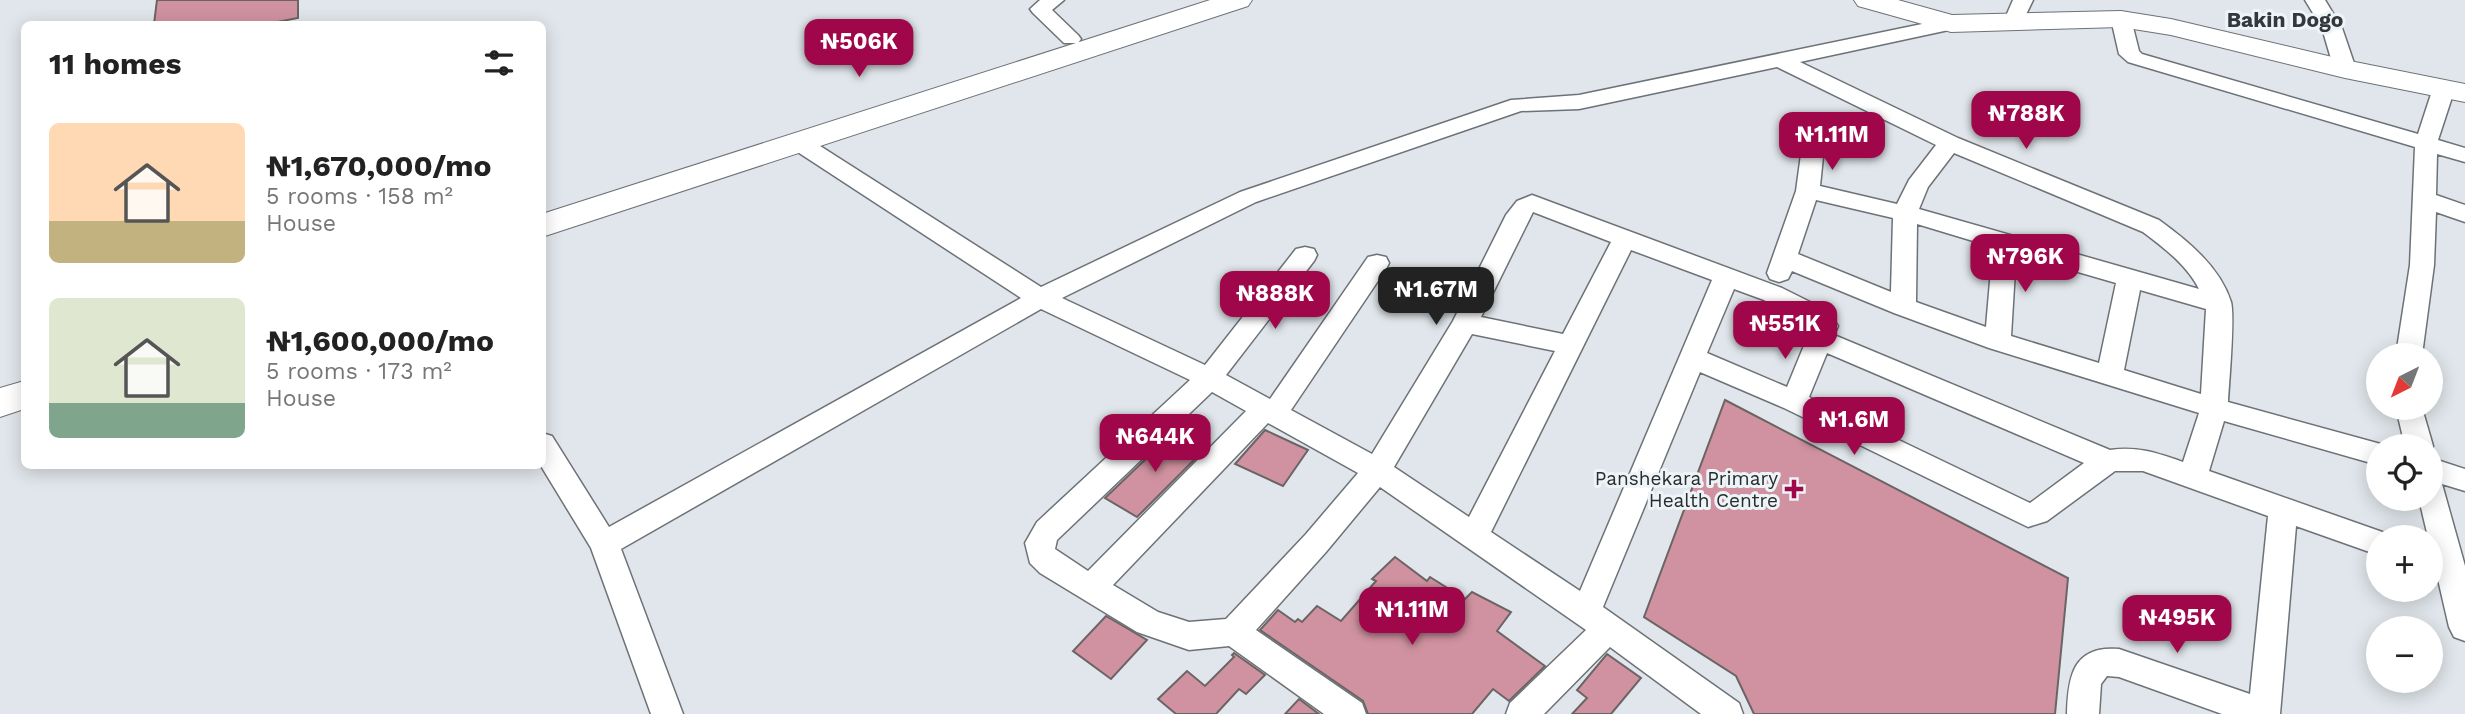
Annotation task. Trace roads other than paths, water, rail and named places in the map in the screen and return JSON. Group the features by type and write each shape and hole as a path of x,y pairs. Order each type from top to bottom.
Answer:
{"street":[{"path":"1021,0 1047,4 1071,39"},
{"path":"546,207 1191,0"},
{"path":"546,225 1238,0"},
{"path":"1868,0 1913,6 1951,24"},
{"path":"2315,0 2332,28 2345,69"},
{"path":"604,544 1040,298 1248,197 1519,105 1579,102 2018,11 2121,19 2171,27 2345,69 2455,91 2426,144 2422,265 2411,343"},
{"path":"2121,19 2129,54 2135,58 2465,155"},
{"path":"1777,59 1950,143 2151,226 2175,244 2204,275 2219,304 2214,408 2193,477"},
{"path":"798,142 1040,298 1209,378 1377,470 1727,714"},
{"path":"1903,307 1905,213 1917,185 1950,143"},
{"path":"1773,294 1808,191 1813,147"},
{"path":"1808,191 1905,213 2219,304"},
{"path":"2424,199 2465,214"},
{"path":"1234,632 1316,543 1377,470 1465,323 1518,215 1525,206 1539,204 1773,294 1824,321 1820,340 1794,401"},
{"path":"1474,537 1625,238"},
{"path":"1998,341 2006,243"},
{"path":"1305,256 1209,378 1047,531 1040,543 1041,554 1051,564 1148,622 1188,636 1234,632 1350,714"},
{"path":"1784,258 1903,307 1998,341 2214,408 2366,451"},
{"path":"1092,587 1270,410 1377,263"},
{"path":"1522,714 1597,621 1693,358 1726,277"},
{"path":"2110,374 2129,279"},
{"path":"1465,323 1569,345"},
{"path":"1820,340 2108,461"},
{"path":"1693,358 1794,401 2028,515 2037,513 2108,461 2129,458 2145,460 2366,539"},
{"path":"0,385 21,378"},
{"path":"0,403 21,396"},
{"path":"546,450 604,544 667,714"},
{"path":"2443,473 2465,480"},
{"path":"2083,714 2085,681 2093,666 2103,660 2119,663 2264,714 2283,509"},
{"path":"2443,571 2465,627"}],"place":[{"name":"Panshekara Primary Health Centre","path":"1794,489"}],"district":[{"name":"Bakin Dogo","path":"2285,19"}]}
